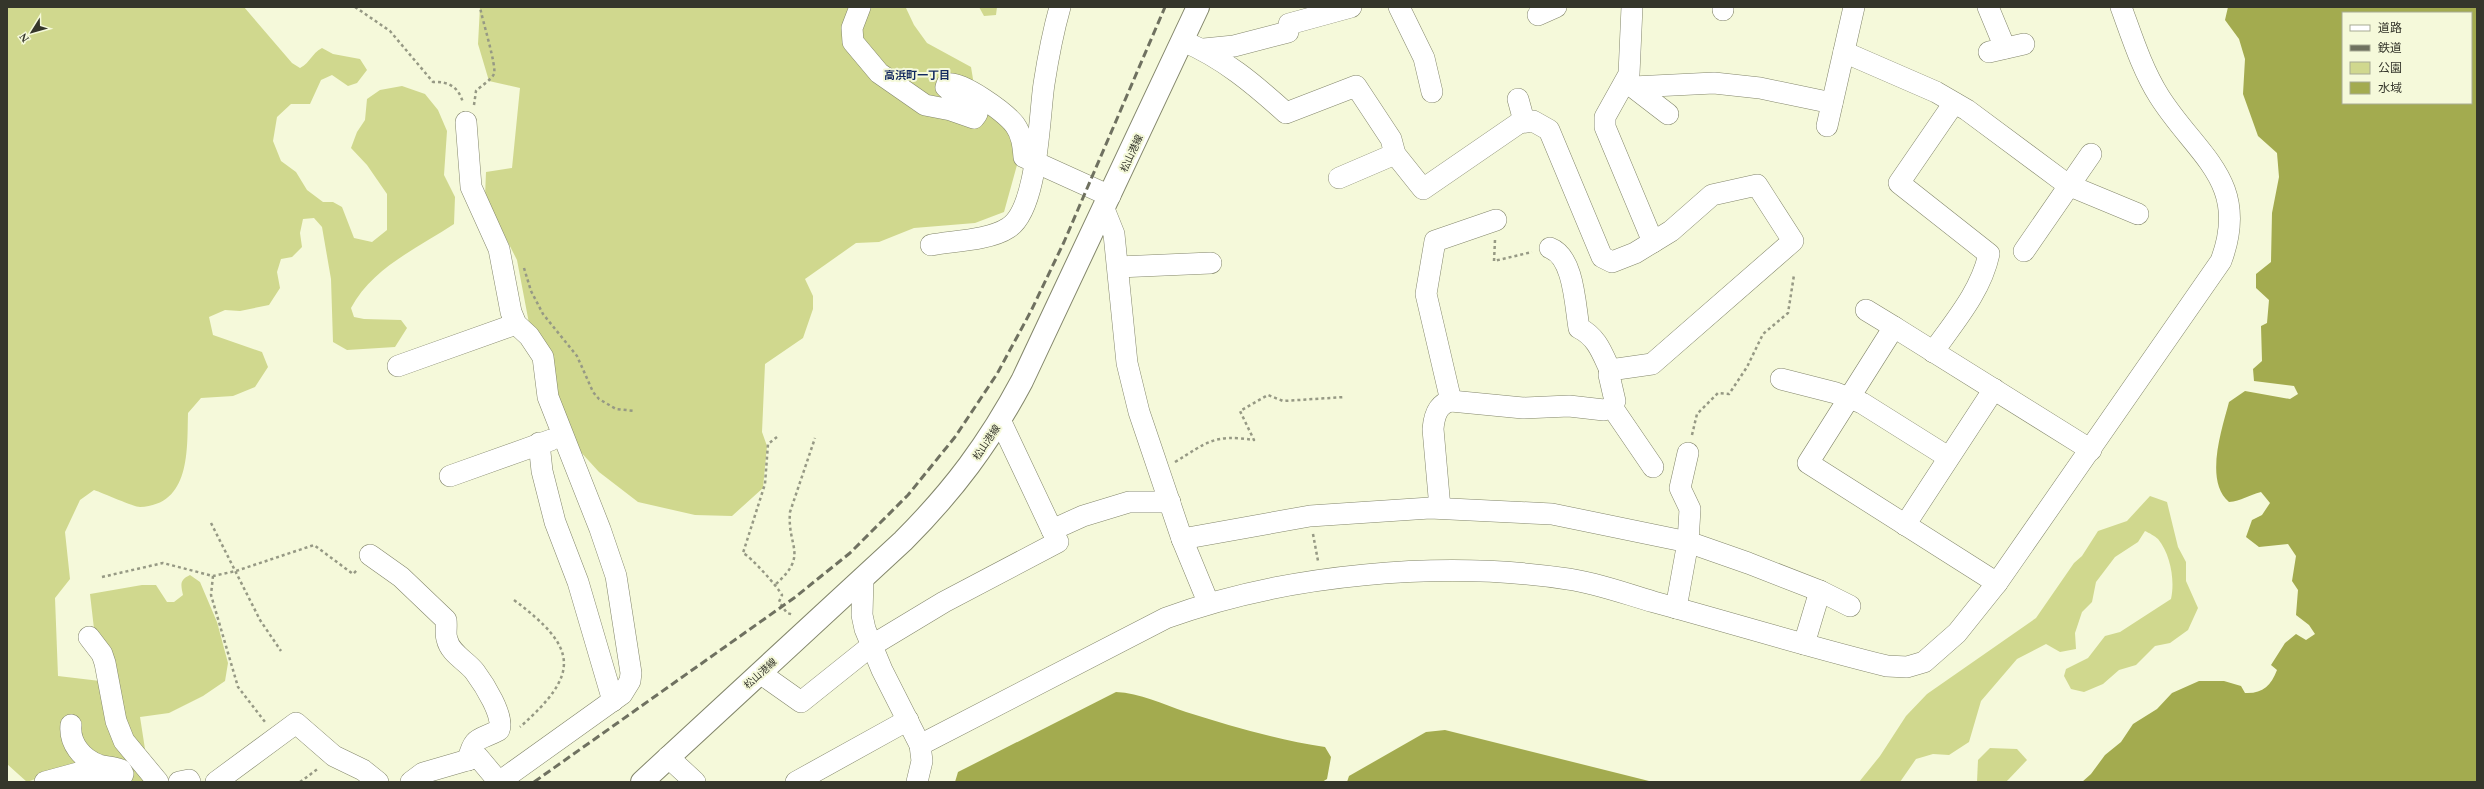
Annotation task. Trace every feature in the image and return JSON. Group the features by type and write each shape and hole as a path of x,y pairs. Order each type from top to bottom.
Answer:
{"main road":[{"name":"松山港線","path":"642,782 863,579 937,506 982,450 1001,422 1107,203 1198,7"}],"street":[{"path":"860,7 853,23 853,42 879,73 925,105 951,110 974,118 977,114 969,105 946,87 947,84 951,83 966,88 1007,116 1022,139 1024,157 1036,162 1107,203 1114,234 1127,363 1139,412 1182,539 1208,602"},
{"path":"931,245 996,234 1009,228 1017,220 1025,201 1036,162 1044,84 1060,7"},
{"path":"1204,49 1234,46 1288,32 1289,24 1351,7"},
{"path":"1399,7 1424,58 1432,92"},
{"path":"1632,7 1629,74 1630,85 1605,117 1605,126 1653,242"},
{"path":"1827,126 1854,7"},
{"path":"1988,7 2006,48"},
{"path":"920,745 1166,618 1208,602 1291,585 1378,575 1464,570 1569,579 1887,666 1907,667 1924,662 1958,633 1997,583 2091,450 2221,261 2228,243 2230,207 2225,188 2216,170 2160,97 2148,76 2121,7"},
{"path":"1183,40 1204,49 1250,80 1286,114 1356,86 1391,139 1395,154 1423,188 1524,121 1533,121 1549,130 1602,257 1612,262 1636,253 1671,231 1712,195 1757,185 1794,241 1652,364 1610,370"},
{"path":"1844,52 1936,92 1954,103 2068,185 2138,214"},
{"path":"1630,85 1714,83 1760,88 1832,104"},
{"path":"1630,85 1668,114"},
{"path":"1518,99 1524,121"},
{"path":"1933,352 1968,302 1985,274 1989,254 1899,183 1954,103"},
{"path":"411,782 423,773 478,757 499,782 622,694 630,681 631,673 616,576 600,529 548,397 543,357 529,336 516,324 511,312 499,249 471,188 466,122"},
{"path":"1338,178 1395,154"},
{"path":"2024,251 2059,203 2068,185 2091,154"},
{"path":"1451,400 1426,294 1435,241 1496,220"},
{"path":"1440,508 1433,429 1438,410 1446,402 1451,400 1523,408 1569,406 1604,410 1612,407 1615,401 1609,375 1610,370 1597,343 1589,333 1579,328 1570,274 1557,250 1550,248"},
{"path":"1118,267 1211,263"},
{"path":"1866,310 2091,450"},
{"path":"398,366 516,324"},
{"path":"1894,327 1808,463 1997,583"},
{"path":"1781,379 1849,397 1948,457"},
{"path":"1905,525 1948,457 1994,390"},
{"path":"1612,407 1654,467"},
{"path":"760,673 801,702 871,646 944,602 1058,542 1001,422"},
{"path":"450,476 539,443 563,436"},
{"path":"539,443 542,471 555,522 578,582 613,701"},
{"path":"1676,608 1688,542 1690,509 1680,488 1688,453"},
{"path":"1052,530 1083,516 1129,502 1170,502"},
{"path":"1182,539 1310,516 1440,508 1552,514 1688,542 1820,591 1850,606"},
{"path":"370,554 401,577 446,620 447,640 454,652 474,671 499,714 502,724 499,730 479,738 472,744 468,760"},
{"path":"863,579 862,614 871,646 920,745 922,761 916,782"},
{"path":"1804,644 1820,591"},
{"path":"90,637 102,654 105,663 116,721 124,740 158,782"},
{"path":"796,782 908,720"},
{"path":"216,782 296,723 334,756 363,770 378,782"},
{"path":"45,782 78,773 110,779 121,778 123,774 120,770 97,764 81,753 71,738 71,725"},
{"path":"668,757 695,782"},
{"path":"179,782 188,780 190,782"}],"path":[{"path":"355,7 390,31 433,82 444,81 455,87 462,100 466,122"},
{"path":"466,122 473,111 476,91 494,75 496,67 488,44 480,7"},
{"path":"1496,220 1494,261 1550,248"},
{"path":"499,249 506,248 516,252 522,262 531,292 543,314 577,356 593,392 599,399 616,409 635,411"},
{"path":"1688,453 1697,414 1718,393 1729,394 1747,367 1763,334 1788,313 1794,275"},
{"path":"1159,471 1213,439 1234,437 1254,440 1240,411 1268,395 1283,401 1345,397"},
{"path":"777,437 768,444 765,484 743,553 749,556 763,574 776,584 782,595 779,602 787,613 801,615 813,624"},
{"path":"776,584 794,565 795,558 789,524 790,512 815,438"},
{"path":"1310,516 1322,581"},
{"path":"211,523 260,620 281,651"},
{"path":"102,577 163,563 212,576 236,571 314,545 353,574 370,554"},
{"path":"212,576 212,596 238,687 276,737"},
{"path":"499,730 508,735 529,719 555,689 564,666 564,656 551,633 541,620 514,600"}],"green space":[{"path":"7,7 244,7 292,63 300,68 322,48 333,54 360,59 367,70 357,83 348,86 332,75 321,80 310,104 291,104 277,117 273,141 281,161 296,172 307,190 323,202 333,202 342,207 354,238 372,242 387,230 387,194 367,165 351,148 357,132 365,120 367,99 380,90 402,86 425,94 438,110 447,131 444,175 455,197 454,224 411,250 384,270 371,281 351,308 354,317 364,319 401,320 407,328 395,347 347,350 333,342 331,279 322,227 314,218 303,219 300,233 302,247 292,257 281,259 277,272 280,288 269,305 240,311 225,310 209,317 213,335 262,352 268,367 255,387 233,396 201,398 188,413 186,458 183,473 177,486 169,497 157,504 140,507 94,490 80,500 65,532 70,579 55,598 58,676 100,681 90,594 142,585 156,585 167,602 174,602 183,595 182,581 190,575 200,582 217,622 228,663 225,681 203,696 169,713 140,717 150,781 135,782 109,771 54,772 27,782 7,764"},
{"path":"480,7 908,7 906,8 914,25 927,43 971,67 974,85 1009,123 1017,165 1004,212 975,223 914,228 879,242 856,243 805,279 813,296 813,309 803,338 765,364 762,432 767,446 763,488 732,516 695,515 638,502 599,472 557,426 539,376 517,260 485,197 486,172 512,168 520,88 489,81 478,44"},
{"path":"979,7 997,7 996,15 984,16"},
{"path":"2150,496 2167,502 2178,547 2186,562 2186,581 2198,608 2188,630 2170,643 2155,646 2136,665 2119,670 2103,684 2084,692 2071,689 2064,676 2066,669 2088,658 2105,636 2120,632 2171,599 2172,576 2169,560 2158,539 2145,531 2138,542 2115,557 2096,582 2092,602 2082,612 2075,633 2076,649 2060,652 2046,644 2017,659 1981,701 1969,742 1949,755 1933,754 1916,759 1900,782 1859,782 1880,756 1906,716 1927,694 2036,618 2074,563 2082,556 2098,531 2127,521"},
{"path":"1990,748 2017,749 2027,760 2006,782 1977,782 1978,760"}],"water":[{"path":"2228,7 2477,7 2477,782 2082,782 2091,774 2105,755 2121,742 2133,724 2157,709 2172,693 2199,681 2224,681 2241,686 2245,693 2261,690 2269,685 2275,676 2277,670 2271,665 2285,643 2296,634 2306,640 2315,634 2309,625 2296,615 2298,590 2292,581 2296,556 2288,544 2259,547 2246,537 2252,520 2262,515 2270,503 2261,492 2229,502 2222,493 2217,481 2216,468 2219,440 2229,402 2245,391 2290,399 2298,394 2294,386 2254,381 2253,369 2262,361 2261,326 2267,323 2269,300 2256,288 2256,274 2271,262 2272,213 2279,177 2277,153 2258,136 2243,94 2245,59 2239,39 2225,20"},
{"path":"1116,692 1134,694 1186,712 1255,732 1290,741 1325,747 1331,757 1327,779 1322,782 955,782 958,772"},
{"path":"1445,730 1653,782 1347,782 1349,776 1426,732"}],"railway":[{"path":"534,782 794,598 850,553 908,495 955,437 997,374 1031,311 1064,242 1165,7"}],"district":[{"name":"高浜町一丁目","path":"917,75"}]}
